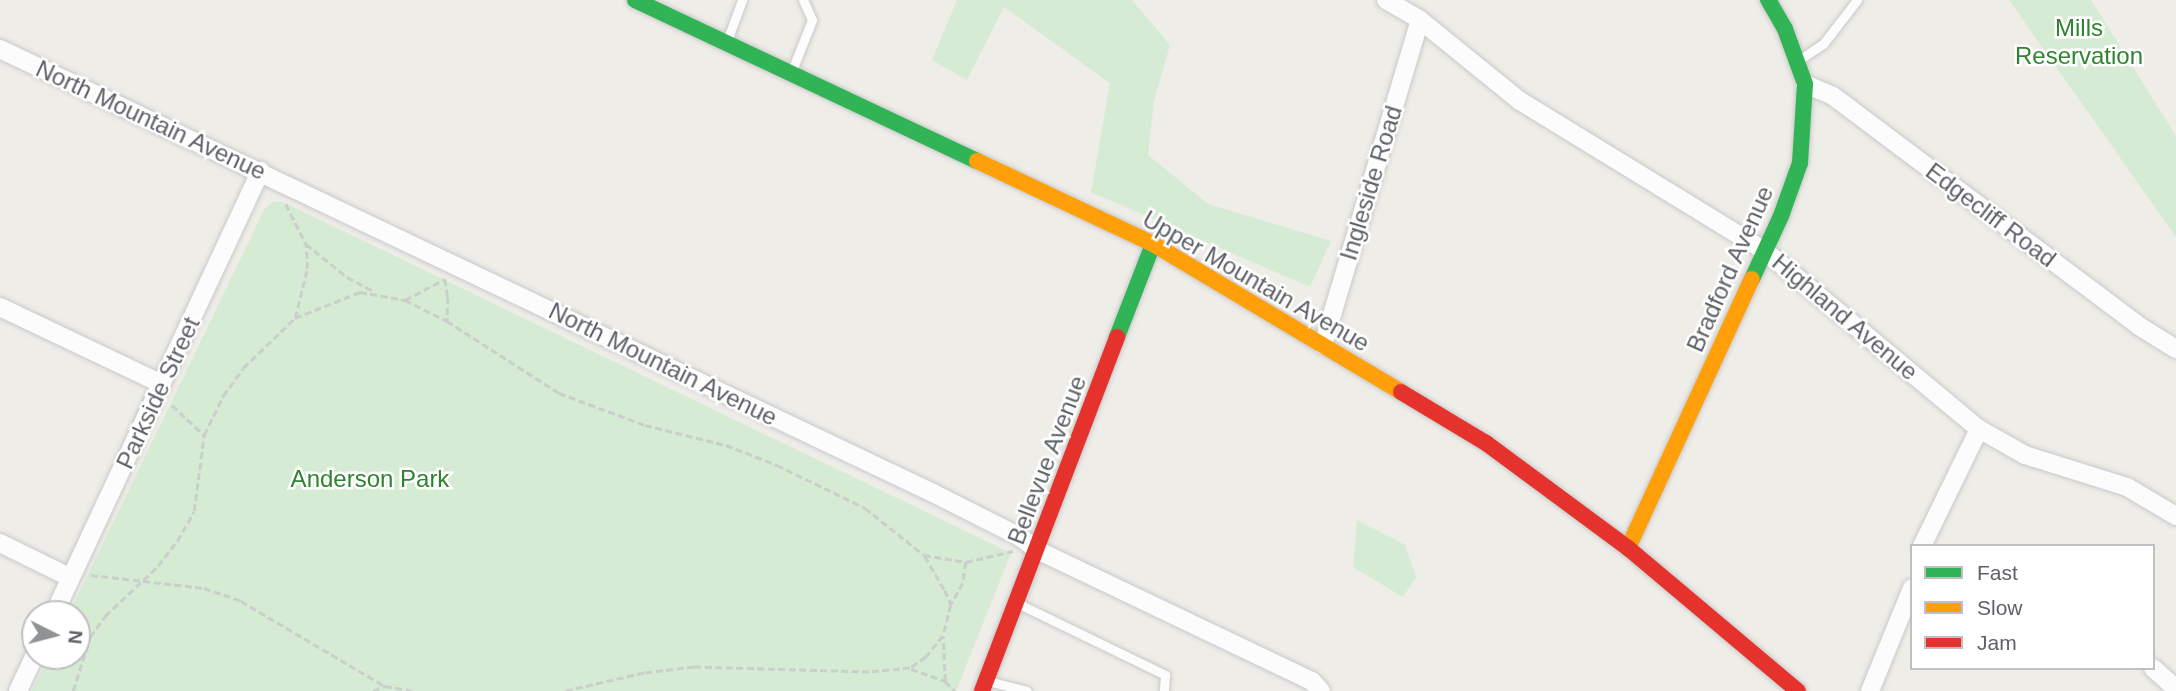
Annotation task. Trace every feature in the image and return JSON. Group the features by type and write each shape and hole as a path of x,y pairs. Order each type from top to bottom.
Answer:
{"street":[{"name":"Upper Mountain Avenue","path":"635,0 1153,244 1323,345 1486,443 1628,548 1798,691"},
{"name":"Highland Avenue","path":"1386,0 1420,20 1520,101 1765,251 1979,429 2025,454 2126,487 2176,516"},
{"name":"Bradford Avenue","path":"1628,548 1765,251 1800,163 1805,84 1799,60 1768,0"},
{"name":"Ingleside Road","path":"1323,345 1420,20"},
{"name":"North Mountain Avenue","path":"0,49 261,171 1020,537 1037,550 1312,681 1320,690"},
{"name":"Edgecliff Road","path":"1805,84 1833,96 2139,326 2176,349"},
{"name":"Parkside Street","path":"61,600 261,171"},
{"name":"Bellevue Avenue","path":"984,686 1153,244"},
{"path":"0,307 162,384"},
{"path":"1923,544 1979,429"},
{"path":"0,543 71,578"},
{"path":"1870,691 1910,593"},
{"path":"18,691 27,670"},
{"path":"2155,670 2176,689"}],"lane":[{"path":"726,43 742,0"},
{"path":"791,75 812,20 803,0"},
{"path":"1799,60 1823,44 1857,0"},
{"path":"1016,603 1164,675 1164,691"},
{"path":"984,686 1027,691"}],"path":[{"path":"285,202 306,244 347,277 376,293"},
{"path":"295,318 306,279 306,244"},
{"path":"405,300 445,279 447,321"},
{"path":"74,691 90,637 105,616 141,583 177,541 194,511 204,435 223,396 243,368 295,318 360,292 405,300 447,321 559,393 645,425 726,445 814,482 864,508 924,555 945,590 950,605"},
{"path":"172,405 204,435"},
{"path":"924,555 966,562 1011,553 1020,537"},
{"path":"945,681 943,636 950,605 963,583 966,562"},
{"path":"91,575 141,583 204,588 241,601 385,685 412,691"},
{"path":"910,668 926,656 943,636"},
{"path":"566,691 644,673 694,667 869,672 910,668 945,681 955,691"},
{"path":"373,691 385,685"}],"green space":[{"path":"957,0 1132,0 1170,45 1154,101 1148,155 1208,204 1331,241 1310,287 1091,192 1110,83 1004,7 967,80 932,60"},
{"name":"Mills Reservation","path":"2009,0 2091,0 2176,136 2176,237"},
{"name":"Anderson Park","path":"273,202 283,202 1011,553 956,691 32,691 42,670 91,670 91,600 76,600 265,208"},
{"path":"143,395 153,399 84,572 73,567"},
{"path":"1357,520 1405,545 1416,577 1403,597 1353,567"}],"traffic: fast":[{"path":"635,0 977,161"},
{"path":"1752,279 1781,216 1800,163 1805,84 1785,29 1768,0"},
{"path":"1117,337 1153,244"}],"traffic: slow":[{"path":"977,161 1153,244 1401,392"},
{"path":"1628,548 1752,279"}],"traffic: jam":[{"path":"982,691 1117,337"},
{"path":"1401,392 1486,443 1628,548 1798,691"}]}
